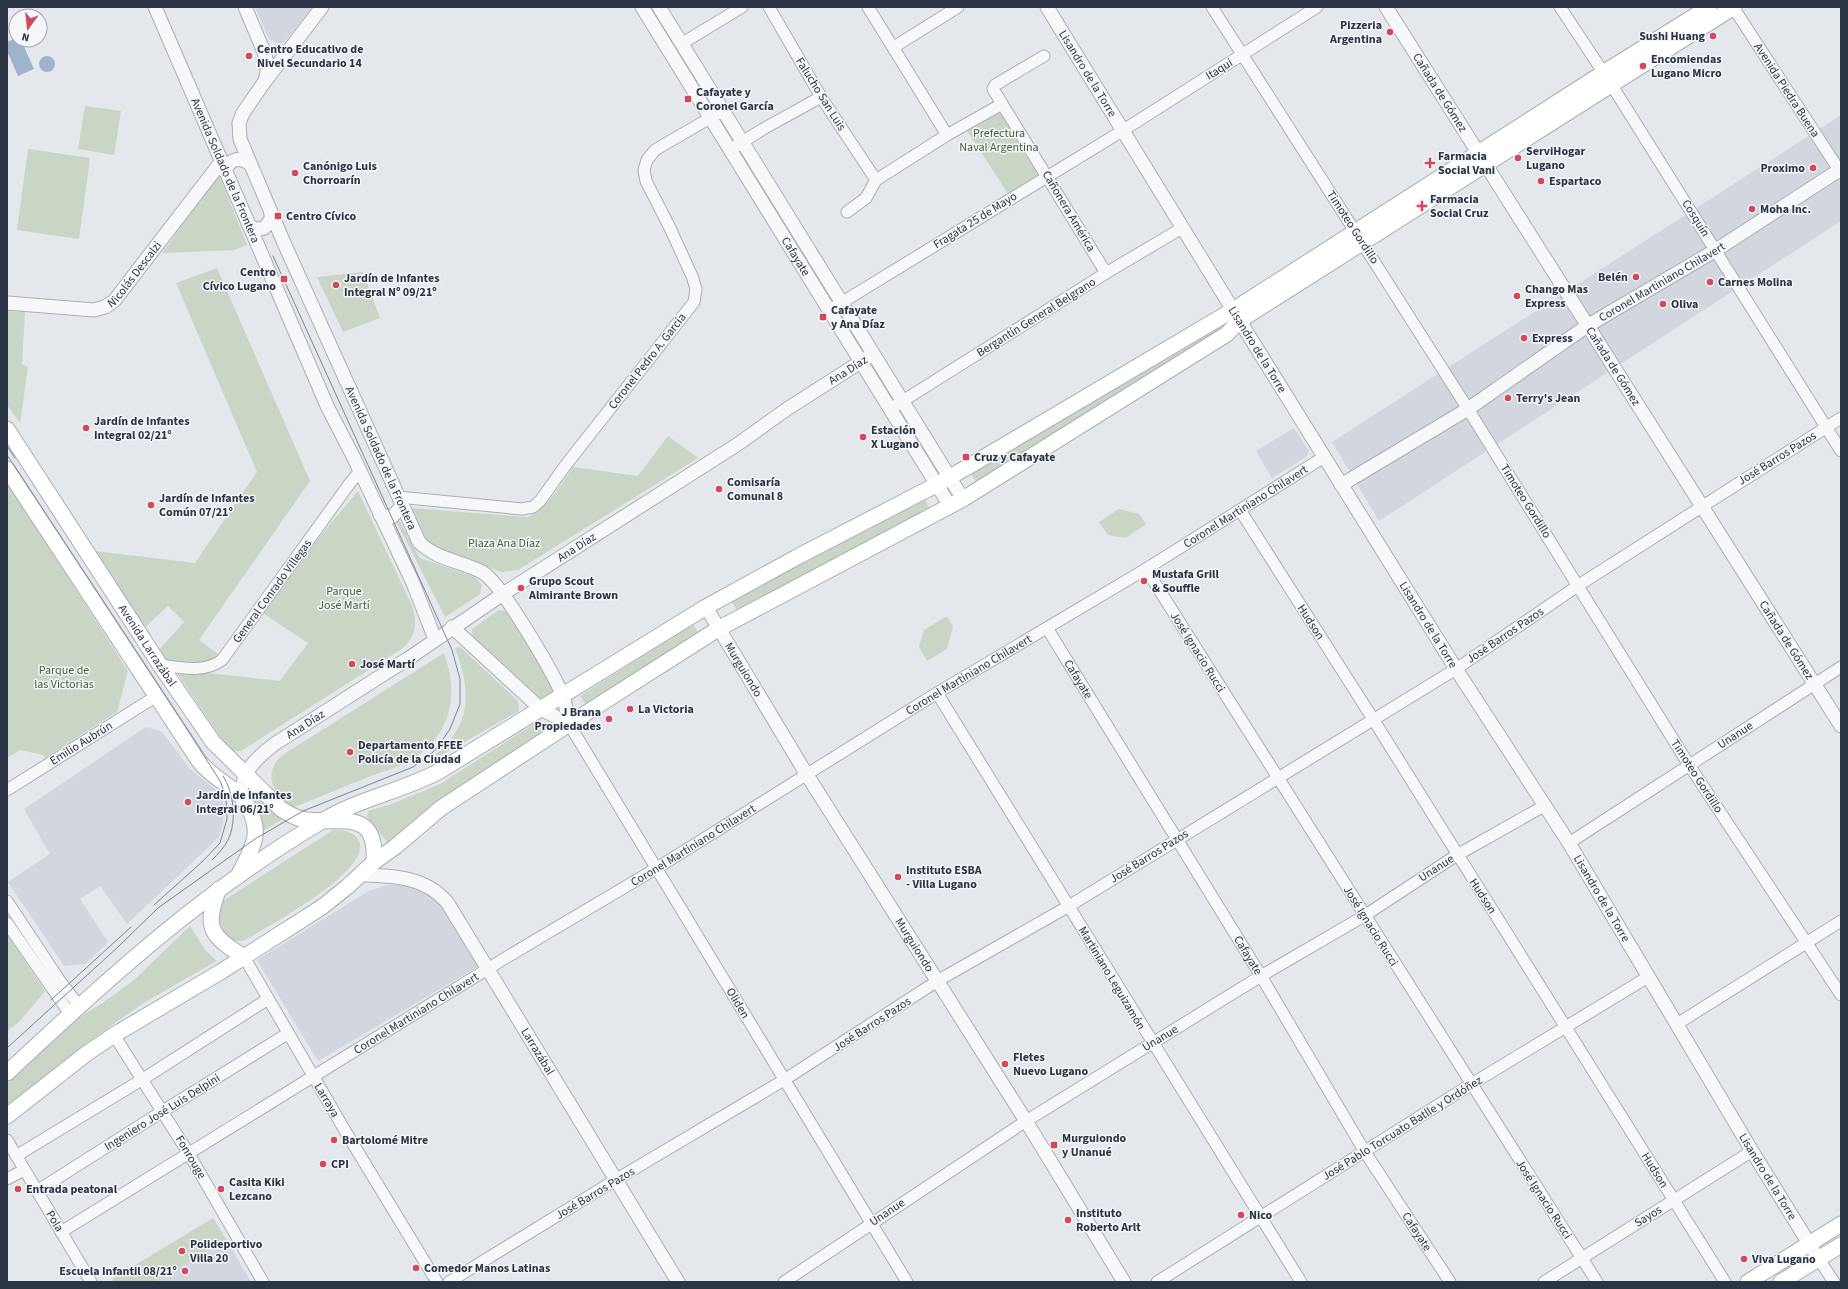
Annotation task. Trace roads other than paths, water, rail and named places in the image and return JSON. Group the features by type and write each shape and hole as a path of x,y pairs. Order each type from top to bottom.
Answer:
{"main road":[{"path":"7,1073 74,1010 182,916 240,873 324,820 366,801 412,785 427,777 706,608 838,535 943,481 1236,316 1360,237 1486,165 1709,7"},
{"path":"1360,237 1478,152 1734,7"},
{"path":"7,1116 86,1054 114,1035 244,957 322,907 374,862 395,847 441,808 569,724 718,628 956,503 1227,334 1236,316"},
{"name":"Avenida Larrazábal","path":"7,429 134,622 160,665 213,742 281,809 292,816 306,820 353,822 367,830 374,842 374,862"},
{"name":"Avenida Larrazábal","path":"7,469 155,697 203,767 241,796 253,820 255,839 240,873"},
{"path":"114,634 134,622"},
{"path":"219,888 211,911 212,930 218,939 225,945 244,957"},
{"path":"1748,1282 1841,1224"},
{"path":"1781,1282 1841,1245"}],"street":[{"name":"Avenida Soldado de la Frontera","path":"155,7 328,408 360,471 413,583 436,639"},
{"path":"245,7 267,63 265,81"},
{"name":"Avenida Soldado de la Frontera","path":"322,7 265,81 243,113 239,123 240,140 271,214 415,535 424,547 450,561 482,572 492,581 502,594 563,695 569,724"},
{"name":"Cafayate","path":"642,7 860,362 890,409 943,481"},
{"name":"Cafayate","path":"659,7 902,401 956,503"},
{"path":"681,44 742,7"},
{"name":"Falucho San Luis","path":"769,7 821,97 876,180"},
{"path":"868,7 947,135"},
{"path":"894,47 958,7"},
{"name":"Lisandro de la Torre","path":"1047,7 1341,485 1456,669 1569,843 1752,1151 1818,1258"},
{"name":"Timoteo Gordillo","path":"1212,7 1360,237 1579,585 1688,765 1841,995"},
{"name":"Itaqui","path":"1122,130 1317,7"},
{"name":"Cañada de Gómez","path":"1386,7 1841,726"},
{"name":"Cosquín","path":"1560,7 1716,250 1841,451"},
{"name":"Avenida Piedra Buena","path":"1734,7 1840,170"},
{"name":"Cañonera América","path":"1044,56 995,85 993,89 1048,176 1106,273"},
{"path":"730,150 763,129 821,97"},
{"path":"847,212 866,198 876,180 947,135 1002,104"},
{"name":"Coronel Pedro A. García","path":"400,502 522,509 533,507 540,501 565,466 694,302 696,289 692,276 646,181 644,170 647,160 655,150 722,110"},
{"name":"Fragata 25 de Mayo","path":"828,311 1122,130"},
{"name":"Nicolás Descalzi","path":"7,303 82,310 94,310 105,307 114,301 223,166 227,166 235,160 241,159 250,164"},
{"name":"Coronel Martiniano Chilavert","path":"1341,485 1468,409 1587,326 1716,250 1840,170"},
{"path":"248,224 252,228 258,230 264,228 271,220 271,214"},
{"name":"Bergantín General Belgrano","path":"890,409 1106,273 1182,228"},
{"name":"Ana Díaz","path":"244,774 256,760 276,743 436,639 502,594 738,444 787,409 873,354"},
{"name":"José Barros Pazos","path":"449,1282 617,1179 784,1080 939,980 1069,906 1456,669 1579,585 1841,418"},
{"name":"Coronel Martiniano Chilavert","path":"61,1232 489,968 657,868 937,693 1146,569 1324,457"},
{"name":"General Conrado Villegas","path":"160,665 203,668 216,665 222,660 360,471"},
{"path":"380,515 392,517 400,502"},
{"name":"Hudson","path":"1240,510 1566,1026 1725,1282"},
{"name":"José Ignacio Rucci","path":"1146,569 1470,1085 1597,1282"},
{"name":"Murguiondo","path":"706,608 807,775 939,980 1124,1282"},
{"path":"452,627 541,709 569,724"},
{"name":"Cafayate","path":"1047,628 1261,976 1365,1152 1450,1282"},
{"name":"Unanue","path":"1569,843 1841,667"},
{"name":"Martiniano Leguizamón","path":"937,693 1301,1282"},
{"name":"Emilio Aubrún","path":"7,790 155,697"},
{"name":"Oliden","path":"569,724 907,1282"},
{"path":"241,796 244,774"},
{"name":"Unanue","path":"784,1282 1026,1120 1261,976 1364,916 1457,855 1544,806"},
{"name":"Larrazábal","path":"360,875 404,878 424,883 442,895 489,968 541,1057 617,1179 678,1282"},
{"path":"7,901 60,982 74,1010"},
{"path":"1677,1024 1841,921"},
{"path":"7,923 74,1010"},
{"name":"Larraya","path":"244,957 287,1034 437,1282"},
{"name":"José Pablo Torcuato Batlle y Ordóñez","path":"1157,1282 1470,1085 1648,977"},
{"path":"16,1156 143,1079 268,999"},
{"name":"Ingeniero José Luis Delpini","path":"37,1192 287,1034"},
{"name":"Fonrouge","path":"114,1035 189,1154 263,1282"},
{"name":"Pola","path":"7,1140 91,1282"},
{"name":"Sayos","path":"1544,1282 1752,1151"},
{"path":"7,1179 24,1170"},
{"path":"1818,1258 1834,1282"}],"water":[{"path":"7,42 8,48 25,48 34,69 18,76 7,51"},
{"path":"47,56 53,58 55,64 53,70 47,72 41,70 39,64 41,58"}],"tram line":[{"path":"7,1048 118,947 158,908 255,839 303,811 413,767 432,753 450,729 460,704 460,679 452,650 273,256"},
{"path":"7,446 15,458"},
{"path":"7,455 185,726 220,781 224,791 227,819 220,843 203,861 154,905"},
{"path":"212,860 221,851 228,840 233,824 232,799 230,790 223,776"},
{"path":"51,1000 131,927"}],"place":[{"name":"Pizzeria Argentina","path":"1390,32"},
{"name":"Sushi Huang","path":"1713,36"},
{"name":"Centro Educativo de Nivel Secundario 14","path":"249,56"},
{"name":"Encomiendas Lugano Micro","path":"1643,66"},
{"name":"Cafayate y Coronel García","path":"688,99"},
{"name":"ServiHogar Lugano","path":"1518,158"},
{"name":"Farmacia Social Vani","path":"1430,163"},
{"name":"Proximo","path":"1813,168"},
{"name":"Canónigo Luis Chorroarín","path":"295,173"},
{"name":"Espartaco","path":"1541,181"},
{"name":"Farmacia Social Cruz","path":"1422,206"},
{"name":"Moha Inc.","path":"1752,209"},
{"name":"Centro Cívico","path":"278,216"},
{"name":"Belén","path":"1636,277"},
{"name":"Centro Cívico Lugano","path":"284,279"},
{"name":"Carnes Molina","path":"1710,282"},
{"name":"Jardín de Infantes Integral Nº 09/21º","path":"336,285"},
{"name":"Chango Mas Express","path":"1517,296"},
{"name":"Oliva","path":"1663,304"},
{"name":"Cafayate y Ana Díaz","path":"823,317"},
{"name":"Express","path":"1524,338"},
{"name":"Terry's Jean","path":"1508,398"},
{"name":"Jardín de Infantes Integral 02/21°","path":"86,428"},
{"name":"Estación X Lugano","path":"863,437"},
{"name":"Cruz y Cafayate","path":"966,457"},
{"name":"Comisaría Comunal 8","path":"719,489"},
{"name":"Jardín de Infantes Común 07/21°","path":"151,505"},
{"name":"Mustafa Grill & Souffle","path":"1144,581"},
{"name":"Grupo Scout Almirante Brown","path":"521,588"},
{"name":"José Martí","path":"352,664"},
{"name":"La Victoria","path":"630,709"},
{"name":"J Brana Propiedades","path":"609,719"},
{"name":"Departamento FFEE Policía de la Ciudad","path":"350,752"},
{"name":"Jardín de Infantes Integral 06/21°","path":"188,802"},
{"name":"Instituto ESBA - Villa Lugano","path":"898,877"},
{"name":"Fletes Nuevo Lugano","path":"1005,1064"},
{"name":"Bartolomé Mitre","path":"334,1140"},
{"name":"Murguiondo y Unanué","path":"1054,1145"},
{"name":"CPI","path":"323,1164"},
{"name":"Entrada peatonal","path":"18,1189"},
{"name":"Casita Kiki Lezcano","path":"221,1189"},
{"name":"Nico","path":"1241,1215"},
{"name":"Instituto Roberto Arlt","path":"1068,1220"},
{"name":"Polideportivo Villa 20","path":"182,1251"},
{"name":"Viva Lugano","path":"1744,1259"},
{"name":"Comedor Manos Latinas","path":"416,1268"},
{"name":"Escuela Infantil 08/21°","path":"185,1271"}],"park label":[{"name":"Prefectura Naval Argentina","path":"999,140"},
{"name":"Plaza Ana Díaz","path":"504,543"},
{"name":"Parque José Martí","path":"344,598"},
{"name":"Parque de las Victorias","path":"64,677"}]}
